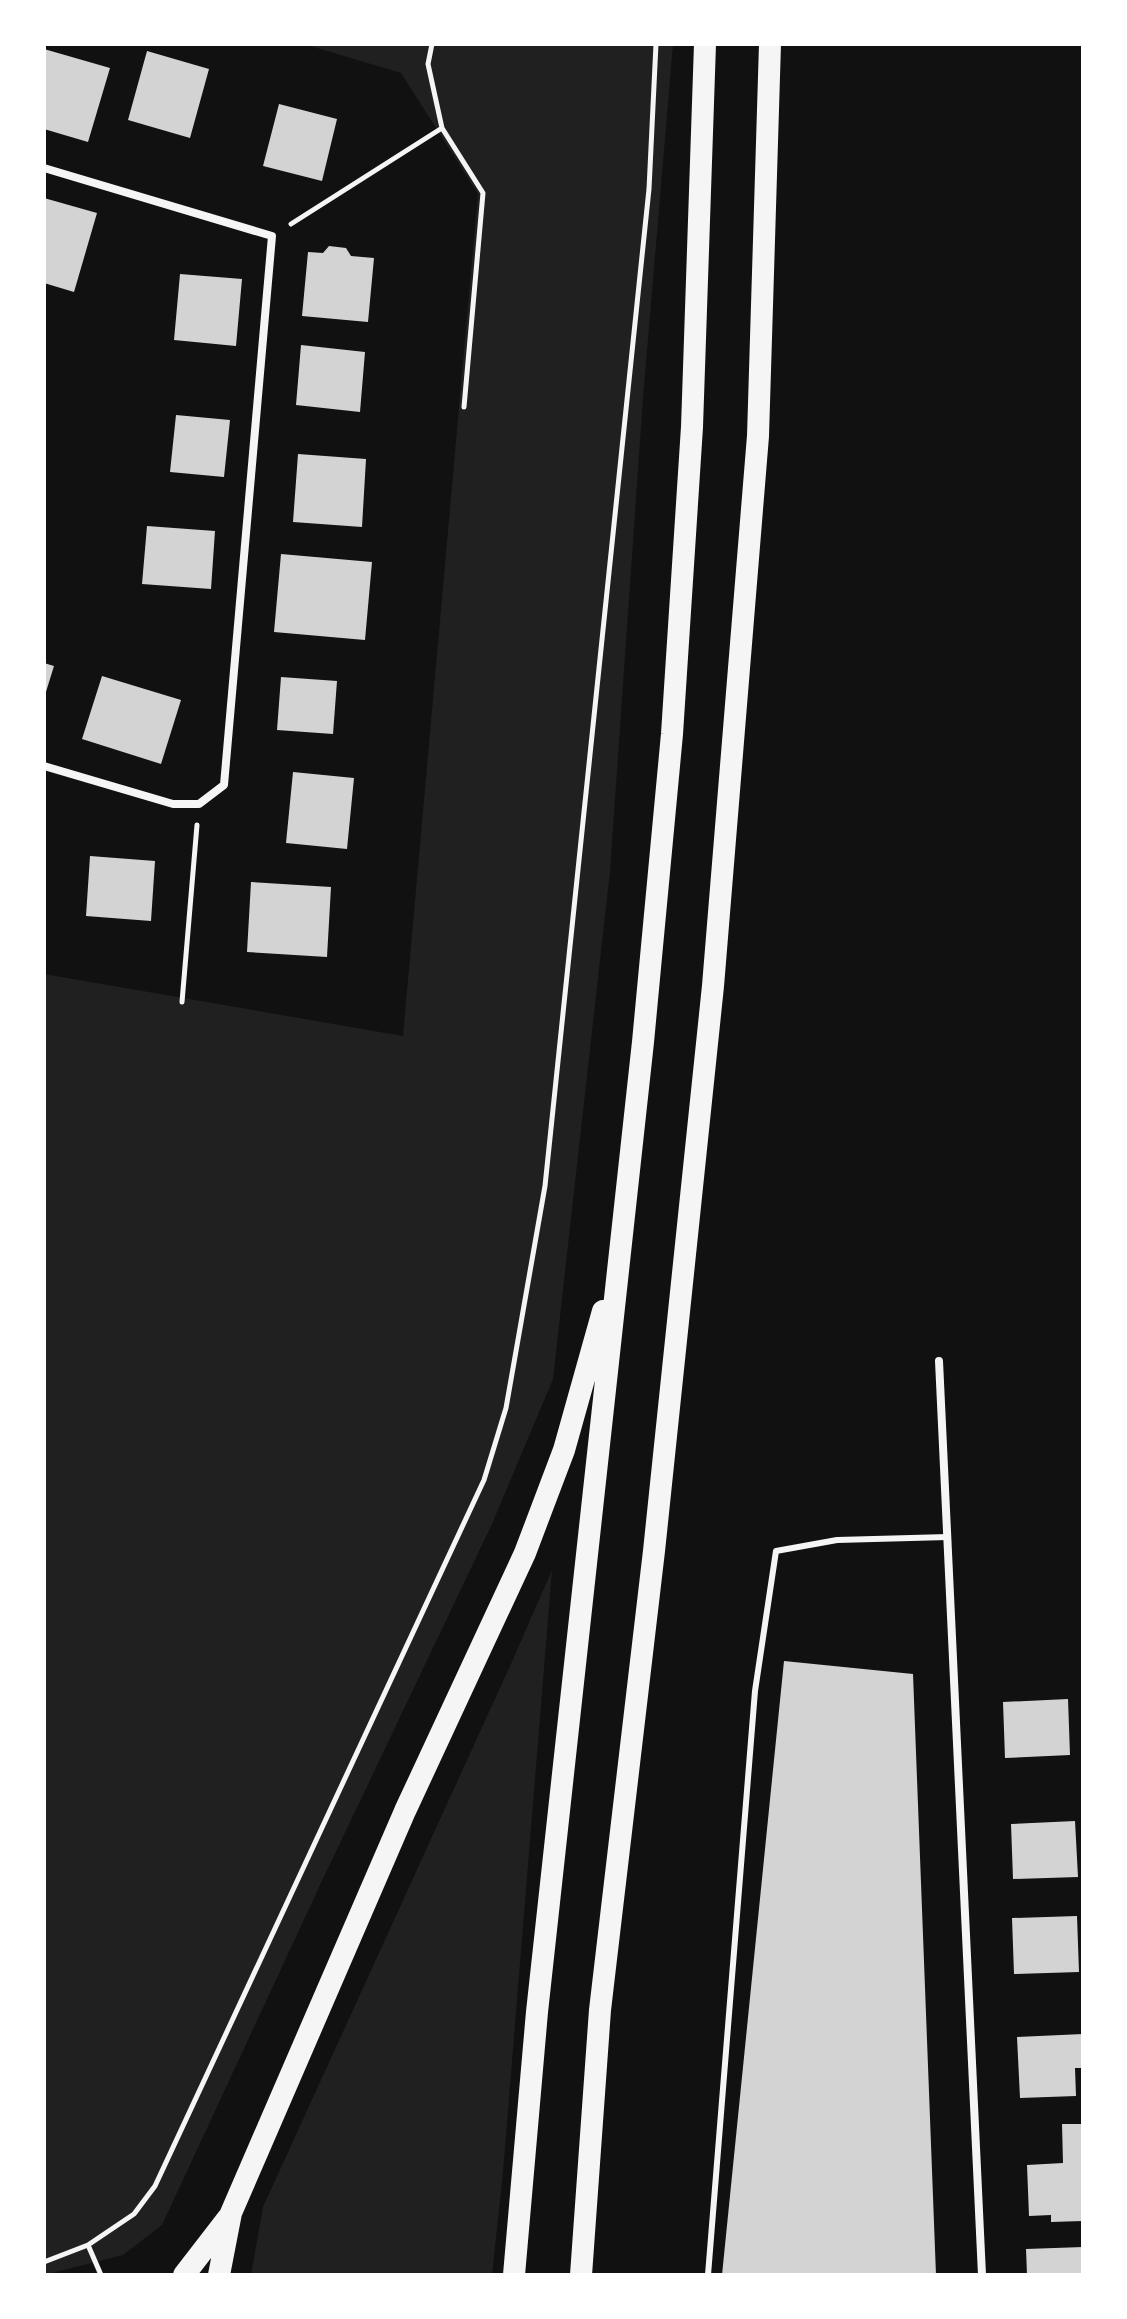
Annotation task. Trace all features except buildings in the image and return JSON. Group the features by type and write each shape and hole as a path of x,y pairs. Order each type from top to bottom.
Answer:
{"highway":[{"path":"514,2275 538,1997 621,1248 672,734 692,427 705,44"},
{"path":"581,2275 600,2010 654,1551 715,971 758,436 770,44"},
{"path":"219,2275 231,2213 405,1811 525,1553 564,1450 621,1248"},
{"path":"184,2275 231,2213"}],"street":[{"path":"44,168 272,236 224,785 199,804 173,804 44,766"},
{"path":"939,1361 982,2275"}],"lane":[{"path":"708,2275 755,1691 776,1551 837,1540 948,1537"}],"path":[{"path":"432,44 428,64 442,128 483,193 464,407"},
{"path":"44,2262 88,2245 134,2214 155,2186 484,1480 506,1408 545,1186 649,189 656,44"},
{"path":"272,236 442,128"},
{"path":"182,1002 199,804"},
{"path":"88,2245 101,2275"}],"shaded area":[{"path":"304,44 673,44 643,398 610,871 553,1379 492,1524 162,2225 123,2255 44,2275 44,974 403,1036 478,194 401,73"},
{"path":"552,1570 492,2275 251,2275 263,2207"}]}
